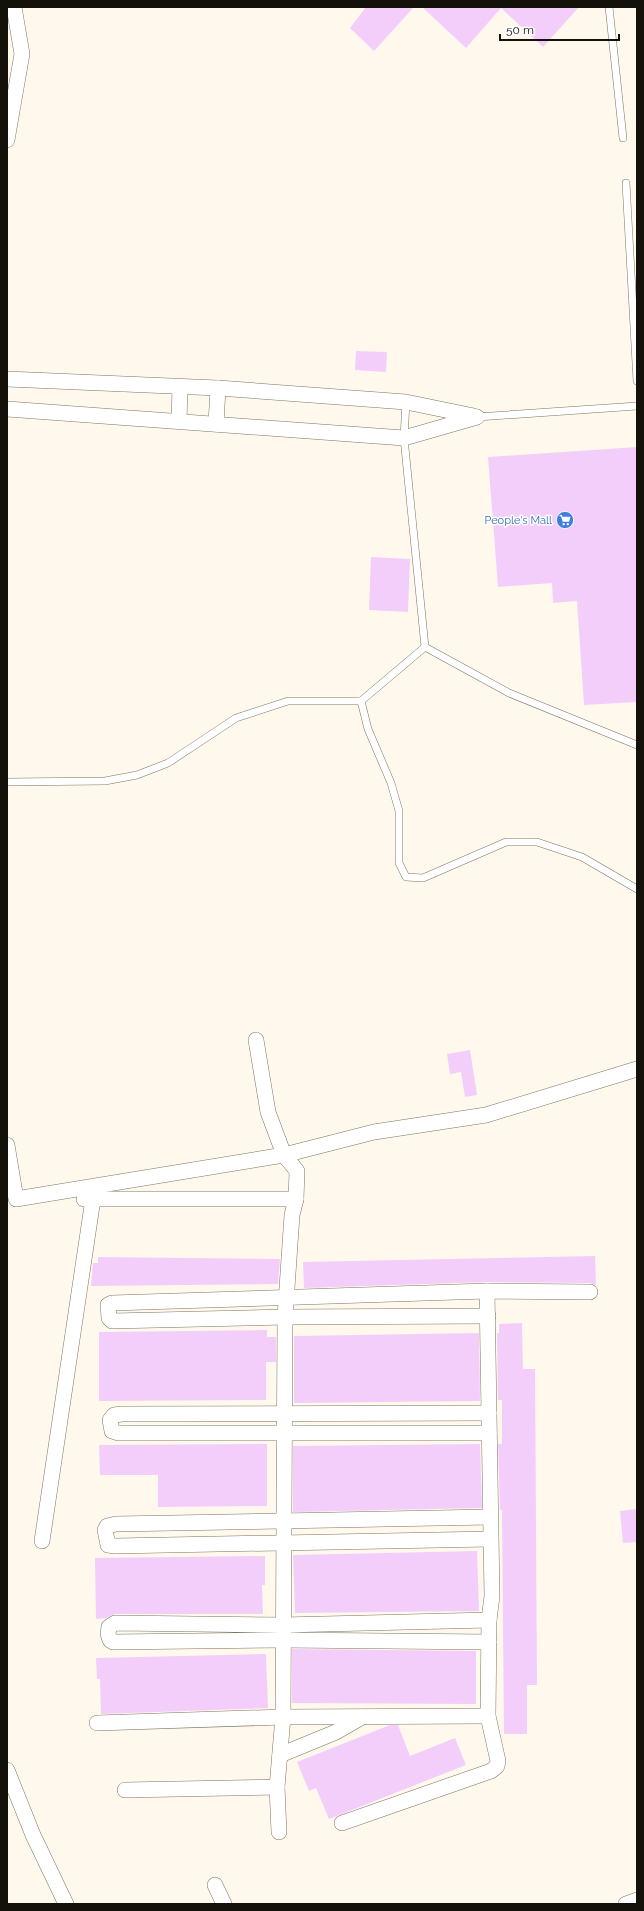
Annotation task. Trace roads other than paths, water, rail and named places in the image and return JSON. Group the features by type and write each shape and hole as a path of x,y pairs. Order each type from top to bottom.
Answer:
{"street":[{"path":"7,140 22,54 14,7"},
{"path":"7,379 218,388 406,402 477,417"},
{"path":"179,421 180,387"},
{"path":"216,424 218,388"},
{"path":"7,409 404,438 477,417"},
{"path":"256,1040 268,1112 284,1155 297,1171 296,1199 292,1215 288,1298 285,1317 283,1717 277,1787 279,1832"},
{"path":"11,1200 284,1155 374,1132 486,1115 637,1069"},
{"path":"7,1145 11,1200"},
{"path":"42,1541 93,1199"},
{"path":"11,1200 296,1199"},
{"path":"342,1823 491,1771 497,1766 498,1761 488,1716 488,1642 492,1596 487,1291"},
{"path":"488,1316 285,1317 112,1321 108,1318 108,1305 112,1303 487,1291 590,1292"},
{"path":"489,1413 122,1414 114,1415 110,1420 112,1432 118,1433 490,1432"},
{"path":"490,1517 116,1524 107,1526 105,1530 108,1545 115,1546 490,1539"},
{"path":"488,1642 283,1640 113,1642 110,1640 108,1634 109,1627 114,1623 283,1625 489,1620"},
{"path":"97,1723 283,1717 488,1716"},
{"path":"280,1755 336,1732 362,1717"},
{"path":"7,1770 33,1835 66,1904"},
{"path":"125,1790 277,1787"},
{"path":"215,1885 224,1904"},
{"path":"626,1904 637,1900"}],"lane":[{"path":"609,7 623,138"},
{"path":"626,183 637,381"},
{"path":"406,402 404,438 425,647"},
{"path":"477,417 637,406"},
{"path":"7,782 105,781 137,776 168,763 236,718 288,702 361,701 425,647"},
{"path":"425,647 509,693 637,745"},
{"path":"361,701 368,729 391,783 399,811 399,863 406,877 423,878 506,842 537,842 582,857 637,889"}],"place":[{"name":"People's Mall","path":"565,520"}]}
